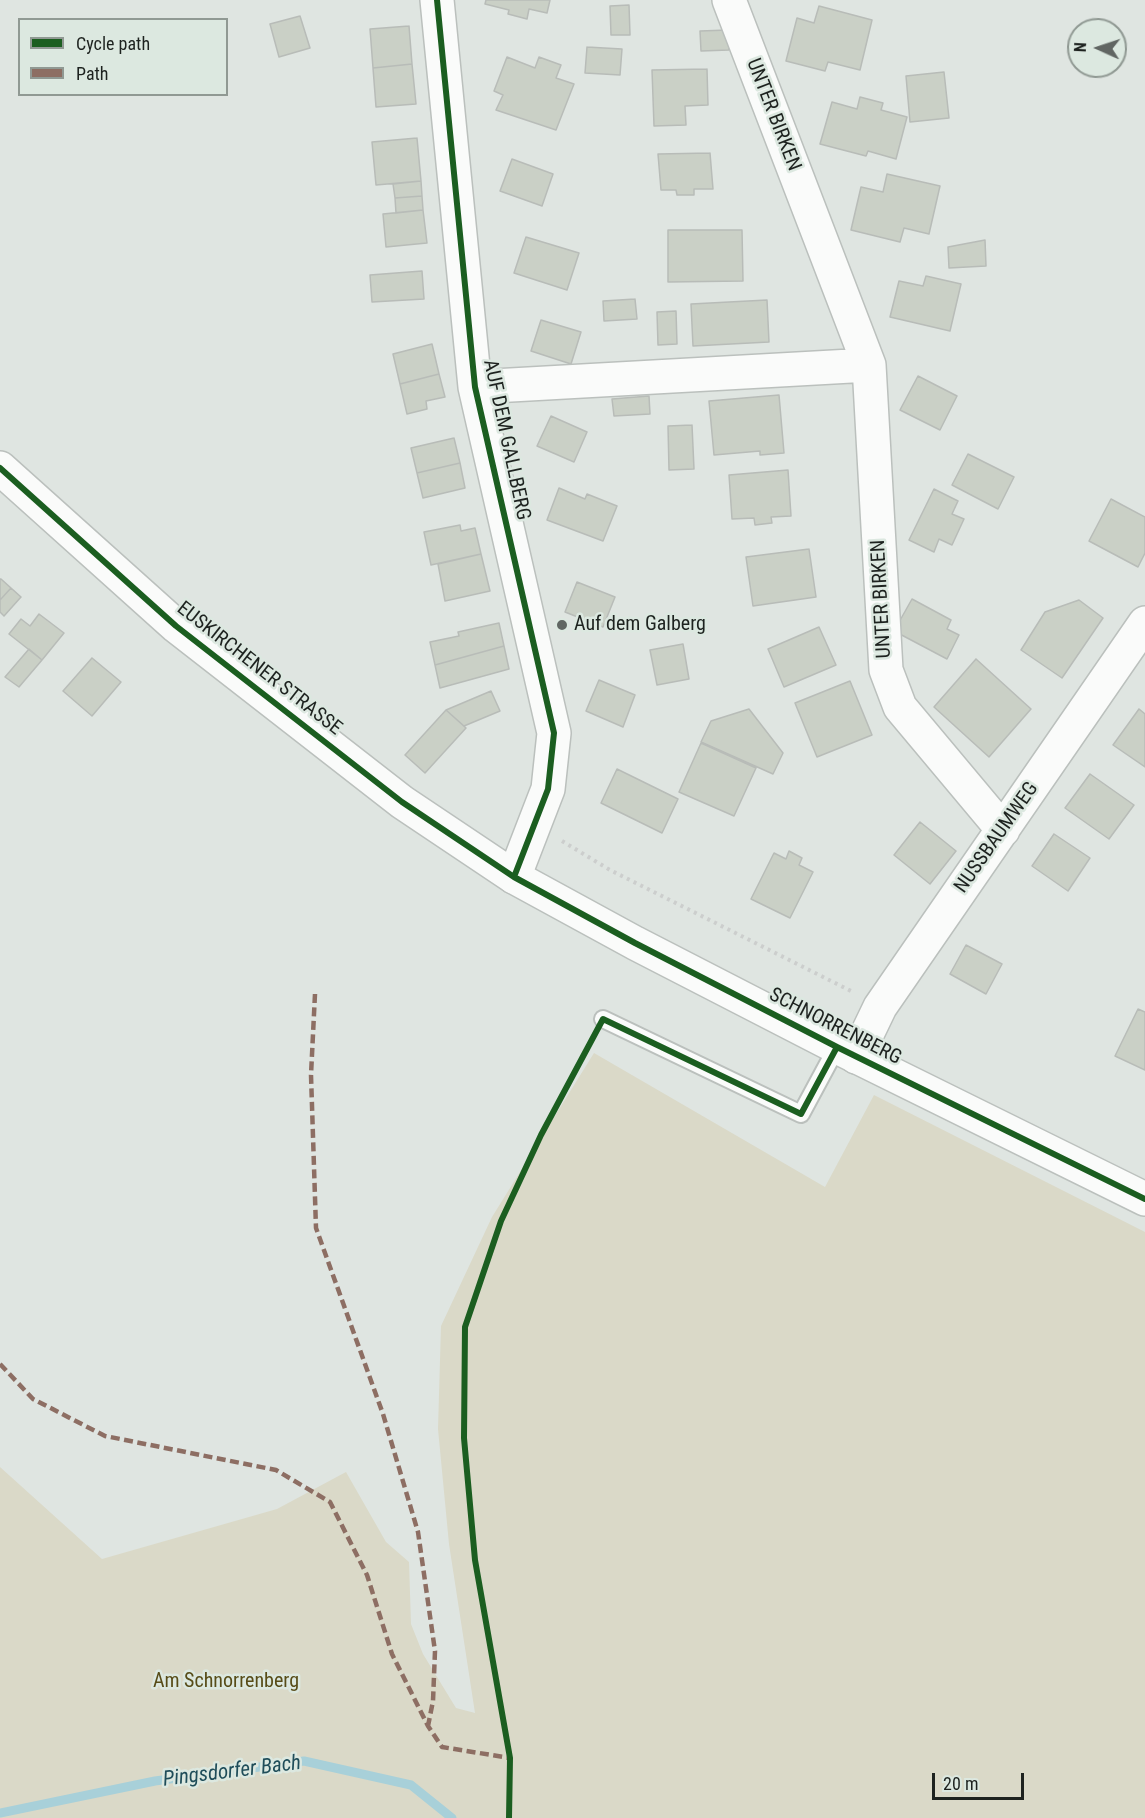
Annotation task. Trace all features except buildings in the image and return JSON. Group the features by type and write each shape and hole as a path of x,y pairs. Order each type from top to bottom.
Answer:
{"street":[{"name":"AUF DEM GALLBERG","path":"437,0 475,387 554,734 548,789 514,877"},
{"name":"UNTER BIRKEN","path":"729,0 869,364 886,670 900,707 1003,830"},
{"path":"475,387 869,364"},
{"name":"EUSKIRCHENER STRASSE","path":"0,468 176,626 402,802 514,877"},
{"name":"NUSSBAUMWEG","path":"846,1052 880,1007 1145,623"},
{"name":"SCHNORRENBERG","path":"514,877 635,943 846,1052 1145,1199"}],"lane":[{"path":"603,1019 801,1114 846,1052"}],"path":[{"path":"534,825 610,870 880,1007"}],"green space":[{"name":"Am Schnorrenberg","path":"594,1053 825,1187 874,1095 1145,1232 1145,1818 0,1818 0,1467 102,1559 277,1509 346,1472 386,1542 409,1562 411,1624 423,1654 456,1708 475,1713 449,1544 438,1429 441,1326 492,1217"}],"waterway":[{"name":"Pingsdorfer Bach","path":"0,1813 155,1781 304,1761 411,1785 452,1818"}],"marked path":[{"path":"315,994 311,1075 316,1228 383,1414 418,1532 435,1651 433,1701 428,1726"},
{"path":"0,1364 33,1399 105,1436 276,1470 330,1502 367,1575 392,1654 428,1726 442,1747 510,1758"}],"cycle path":[{"path":"437,0 475,387 554,733 548,789 514,877"},
{"path":"0,468 176,626 402,802 514,877 635,943 837,1047 1145,1199"},
{"path":"509,1818 510,1758 475,1560 464,1438 465,1327 501,1221 541,1135 603,1019 801,1114 837,1047"}],"place":[{"name":"Auf dem Galberg","path":"562,625"}]}
